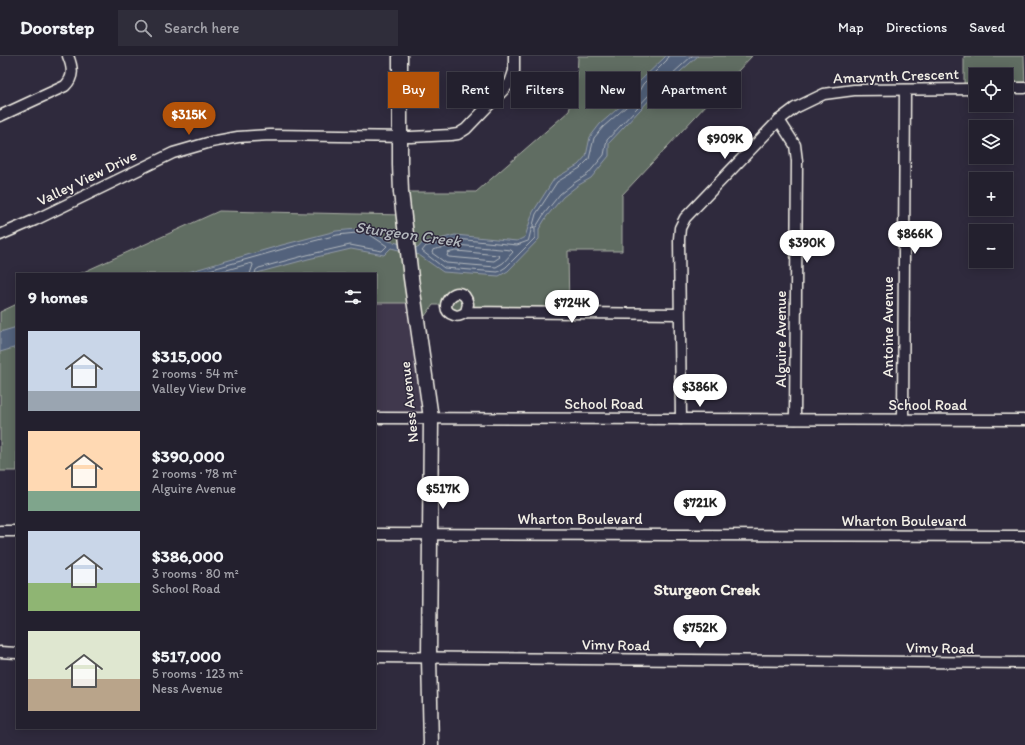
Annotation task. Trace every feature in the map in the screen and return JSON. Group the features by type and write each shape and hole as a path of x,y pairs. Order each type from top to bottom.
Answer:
{"street":[{"path":"0,116 65,86 72,77 72,68 68,56"},
{"name":"Ness Avenue","path":"400,56 400,165 404,215 411,278 431,418 429,658 431,745"},
{"name":"Valley View Drive","path":"0,235 35,220 173,153 211,142 238,137 270,135 400,136 451,135 462,132 506,90 514,71 514,56"},
{"path":"1013,88 1025,88"},
{"name":"Amarynth Crescent","path":"681,419 680,228 685,218 779,120 795,108 824,94 854,90 969,89"},
{"name":"Antoine Avenue","path":"903,420 905,90"},
{"name":"Alguire Avenue","path":"779,120 795,145 797,161 795,419"},
{"path":"466,312 680,314"},
{"name":"School Road","path":"376,418 1025,420"},
{"path":"0,531 16,532"},
{"name":"Wharton Boulevard","path":"376,534 1025,536"},
{"path":"0,652 16,652"},
{"name":"Vimy Road","path":"376,657 1025,664"}],"shaded area":[{"path":"376,303 414,303 431,418 376,418"}],"green space":[{"path":"578,56 752,56 737,72 648,72 648,108 703,108 622,195 622,251 568,251 569,313 462,314 446,305 433,305 425,316 414,303 376,303 376,273 81,273 219,211 403,215 401,192 476,192 569,111 570,108 578,108"},
{"path":"964,56 1024,56 1025,88 1013,88 1013,68 969,68 969,89 964,89"},
{"path":"16,304 16,471 0,471 0,312"}],"water":[{"path":"666,56 698,56 680,72 649,72"},
{"path":"648,73 648,101 609,143 609,156 591,178 577,186 563,197 547,216 539,229 539,239 508,271 499,276 443,272 419,255 391,248 384,255 351,249 257,273 184,273 336,231 367,228 389,241 418,248 424,241 432,241 455,235 517,241 525,237 533,212 554,179 578,165 586,156 590,137 600,124 618,108 640,108 640,81"},
{"path":"16,327 16,347 0,352 0,332"}],"district":[{"name":"Sturgeon Creek","path":"707,589"}]}
